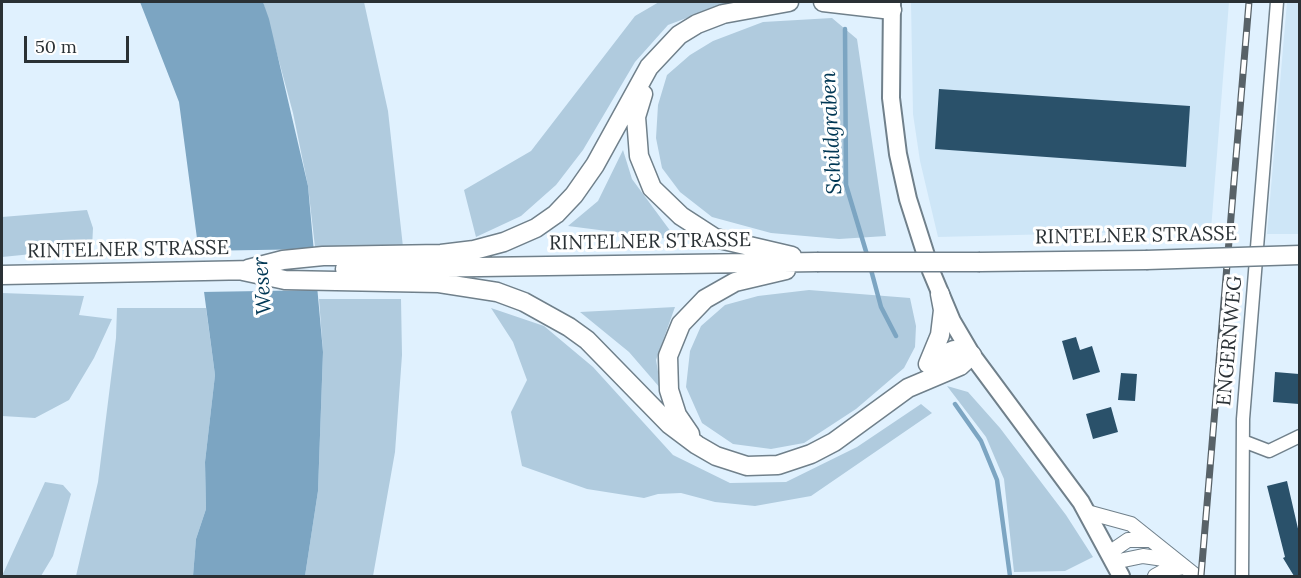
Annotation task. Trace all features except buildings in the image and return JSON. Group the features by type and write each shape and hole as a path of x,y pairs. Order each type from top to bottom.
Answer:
{"main road":[{"path":"243,271 284,260 323,256 441,254 474,259 536,228 556,214 595,165 649,67 679,35 697,24 758,6 789,2"},
{"path":"824,2 890,4 891,98 898,154 915,222 940,294 972,356 1087,512 1115,564"},
{"path":"649,67 636,117 639,156 652,188 681,216 715,238 817,262"},
{"name":"RINTELNER STRASSE","path":"474,259 980,262 1299,255"},
{"path":"698,445 677,416 669,390 668,356 681,324 705,299 735,282 817,262"},
{"path":"243,271 285,280 440,283 475,287 524,302 570,327 607,358 669,424 716,456 747,466 793,461 834,442 908,388 960,366 972,356"},
{"name":"RINTELNER STRASSE","path":"2,275 243,271"},
{"path":"908,388 931,360 942,327 940,294"},
{"path":"931,360 954,350 972,356"}],"street":[{"name":"ENGERNWEG","path":"1242,576 1243,441 1277,2"},
{"path":"1243,441 1269,451 1299,436"},
{"path":"1087,512 1124,521 1196,576"},
{"path":"1115,564 1128,540 1151,540"},
{"path":"1115,564 1143,556 1179,564"},
{"path":"1155,576 1179,564"}],"shaded area":[{"path":"263,2 364,2 388,111 403,247 315,247 308,186 293,113"},
{"path":"659,2 729,2 668,25 635,62 583,150 556,185 521,216 476,237 464,190 531,151 635,16"},
{"path":"911,2 1229,2 1211,230 938,237 920,161 913,114"},
{"path":"1287,2 1299,2 1299,234 1267,234"},
{"path":"832,18 857,39 886,236 839,239 771,233 712,217 680,192 662,168 656,138 658,105 667,75 690,55 713,41 763,22"},
{"path":"623,150 632,179 677,240 568,226 598,201"},
{"path":"87,210 93,228 92,248 2,257 2,217"},
{"path":"809,290 910,298 916,326 915,347 904,368 856,409 804,443 771,449 733,444 702,423 686,387 690,351 701,326 725,305 758,296"},
{"path":"2,293 84,296 79,315 112,319 94,358 69,400 35,418 2,416"},
{"path":"319,299 401,299 402,355 395,452 373,576 305,576 318,491 323,352"},
{"path":"675,307 656,360 661,389 629,352 580,312"},
{"path":"117,308 206,308 215,375 205,462 206,509 196,539 193,576 76,576 98,482 116,338"},
{"path":"491,308 544,326 593,367 673,455 730,483 786,482 857,447 921,404 932,413 811,496 755,506 715,502 681,493 658,494 644,498 587,489 522,466 511,412 527,380 513,342"},
{"path":"947,386 968,392 1000,428 1066,515 1093,557 1065,571 1014,572 1004,479 986,437"},
{"path":"45,482 63,485 71,494 53,556 41,576 2,576"}],"water":[{"name":"Weser","path":"140,2 263,2 269,19 308,186 323,352 318,491 305,576 193,576 196,539 206,509 205,462 215,375 179,102"}],"pier":[{"path":"318,249 321,290 201,292 196,251"}],"waterway":[{"name":"Schildgraben","path":"845,29 846,185 868,258"},
{"name":"Schildgraben","path":"870,266 881,307 896,336"},
{"name":"Schildgraben","path":"955,404 981,441 997,480 1010,576"}],"railway":[{"path":"1201,576 1249,2"}]}
